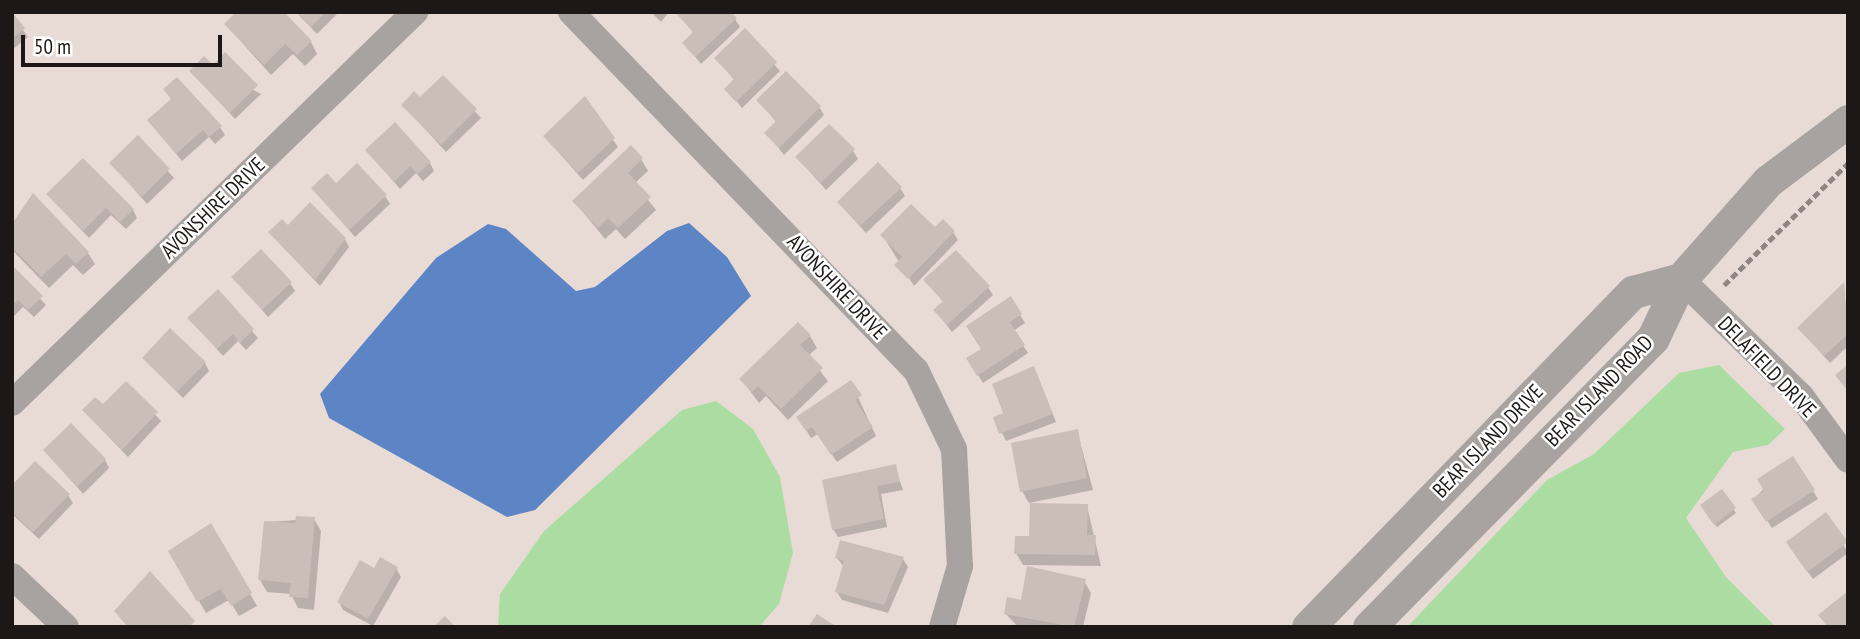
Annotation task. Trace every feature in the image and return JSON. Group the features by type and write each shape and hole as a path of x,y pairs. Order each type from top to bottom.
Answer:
{"street":[{"name":"AVONSHIRE DRIVE","path":"12,403 415,12"},
{"name":"AVONSHIRE DRIVE","path":"571,12 916,370 954,449 960,566 942,627"},
{"name":"BEAR ISLAND ROAD","path":"1369,627 1653,338 1681,279 1768,181 1848,121"},
{"name":"DELAFIELD DRIVE","path":"1681,279 1801,396 1848,460"},
{"name":"BEAR ISLAND DRIVE","path":"1308,627 1633,292 1681,279"},
{"path":"12,576 66,627"}],"green space":[{"path":"1719,365 1785,429 1768,445 1733,452 1686,518 1726,577 1776,627 1407,627 1547,480 1594,454 1679,373"},
{"path":"716,401 753,429 780,477 793,553 779,604 759,627 498,627 500,594 544,531 682,410"}],"water":[{"path":"689,223 727,257 751,296 535,510 507,517 329,418 320,394 436,258 488,224 506,229 576,291 595,287 667,231"}],"building":[{"path":"12,12 25,28 12,39"},
{"path":"236,12 284,12 312,41 297,55 285,44 264,65 224,24"},
{"path":"297,12 326,12 311,27"},
{"path":"675,12 731,12 737,18 695,57 682,43 693,32"},
{"path":"745,28 777,62 736,102 724,89 734,79 714,58"},
{"path":"225,52 258,85 230,113 189,71 204,56 213,65"},
{"path":"786,71 821,106 779,148 764,133 776,121 756,100"},
{"path":"443,75 477,109 441,145 401,105 414,91 420,97"},
{"path":"177,77 222,126 209,137 203,130 176,154 147,120 171,99 163,89"},
{"path":"585,96 615,138 578,173 543,136"},
{"path":"395,122 431,162 418,174 410,166 394,182 365,150"},
{"path":"829,124 855,149 821,183 795,157"},
{"path":"138,135 170,169 142,197 109,163"},
{"path":"631,145 643,158 628,173 651,197 618,228 608,218 598,228 572,201"},
{"path":"83,158 134,209 120,222 106,208 83,231 46,194"},
{"path":"878,162 902,187 860,226 837,202"},
{"path":"357,163 387,195 349,230 311,188 327,173 336,183"},
{"path":"33,193 89,252 76,264 66,254 41,277 12,247 12,224"},
{"path":"310,202 346,238 315,280 268,232 282,219 288,225"},
{"path":"911,204 935,227 943,219 955,231 908,279 894,265 902,257 880,235"},
{"path":"261,249 292,282 262,310 231,277"},
{"path":"956,250 990,286 947,325 933,310 943,301 923,280"},
{"path":"12,265 43,296 28,310 18,300 12,306"},
{"path":"1844,282 1848,334 1824,356 1797,328"},
{"path":"218,289 254,329 240,343 233,334 217,349 187,318"},
{"path":"1011,296 1022,314 1010,322 1025,345 977,376 966,358 981,349 966,326"},
{"path":"798,322 811,335 800,345 823,368 781,409 758,386 752,392 739,379"},
{"path":"170,328 206,362 177,392 142,358"},
{"path":"1848,365 1848,391 1835,375"},
{"path":"1034,366 1053,414 999,434 993,417 1003,413 992,384"},
{"path":"851,380 862,395 855,400 873,427 831,455 812,427 806,431 796,417"},
{"path":"126,381 158,412 122,450 82,410 95,397 103,404"},
{"path":"71,423 106,459 77,487 43,450"},
{"path":"1078,429 1087,478 1020,492 1011,443"},
{"path":"1793,456 1815,490 1766,522 1751,499 1764,491 1757,479"},
{"path":"35,461 70,494 33,532 12,512 12,485"},
{"path":"896,464 900,482 877,486 884,519 832,530 822,480"},
{"path":"1722,489 1736,508 1714,525 1700,505"},
{"path":"1030,503 1088,504 1087,535 1096,535 1095,555 1014,554 1015,536 1029,536"},
{"path":"1826,512 1848,542 1807,572 1786,542"},
{"path":"296,516 315,517 308,598 289,597 291,583 258,580 264,521 295,523"},
{"path":"211,523 252,593 231,606 221,589 197,602 168,551"},
{"path":"840,540 904,557 884,605 835,592 844,561 835,558"},
{"path":"380,557 398,567 368,619 337,602 360,560 374,568"},
{"path":"1027,566 1086,579 1074,627 1004,614 1007,597 1021,600"},
{"path":"150,571 195,621 189,627 128,627 114,611"},
{"path":"1848,591 1848,627 1828,627 1818,615"},
{"path":"817,614 837,627 808,627"},
{"path":"445,616 455,627 433,627"}]}
